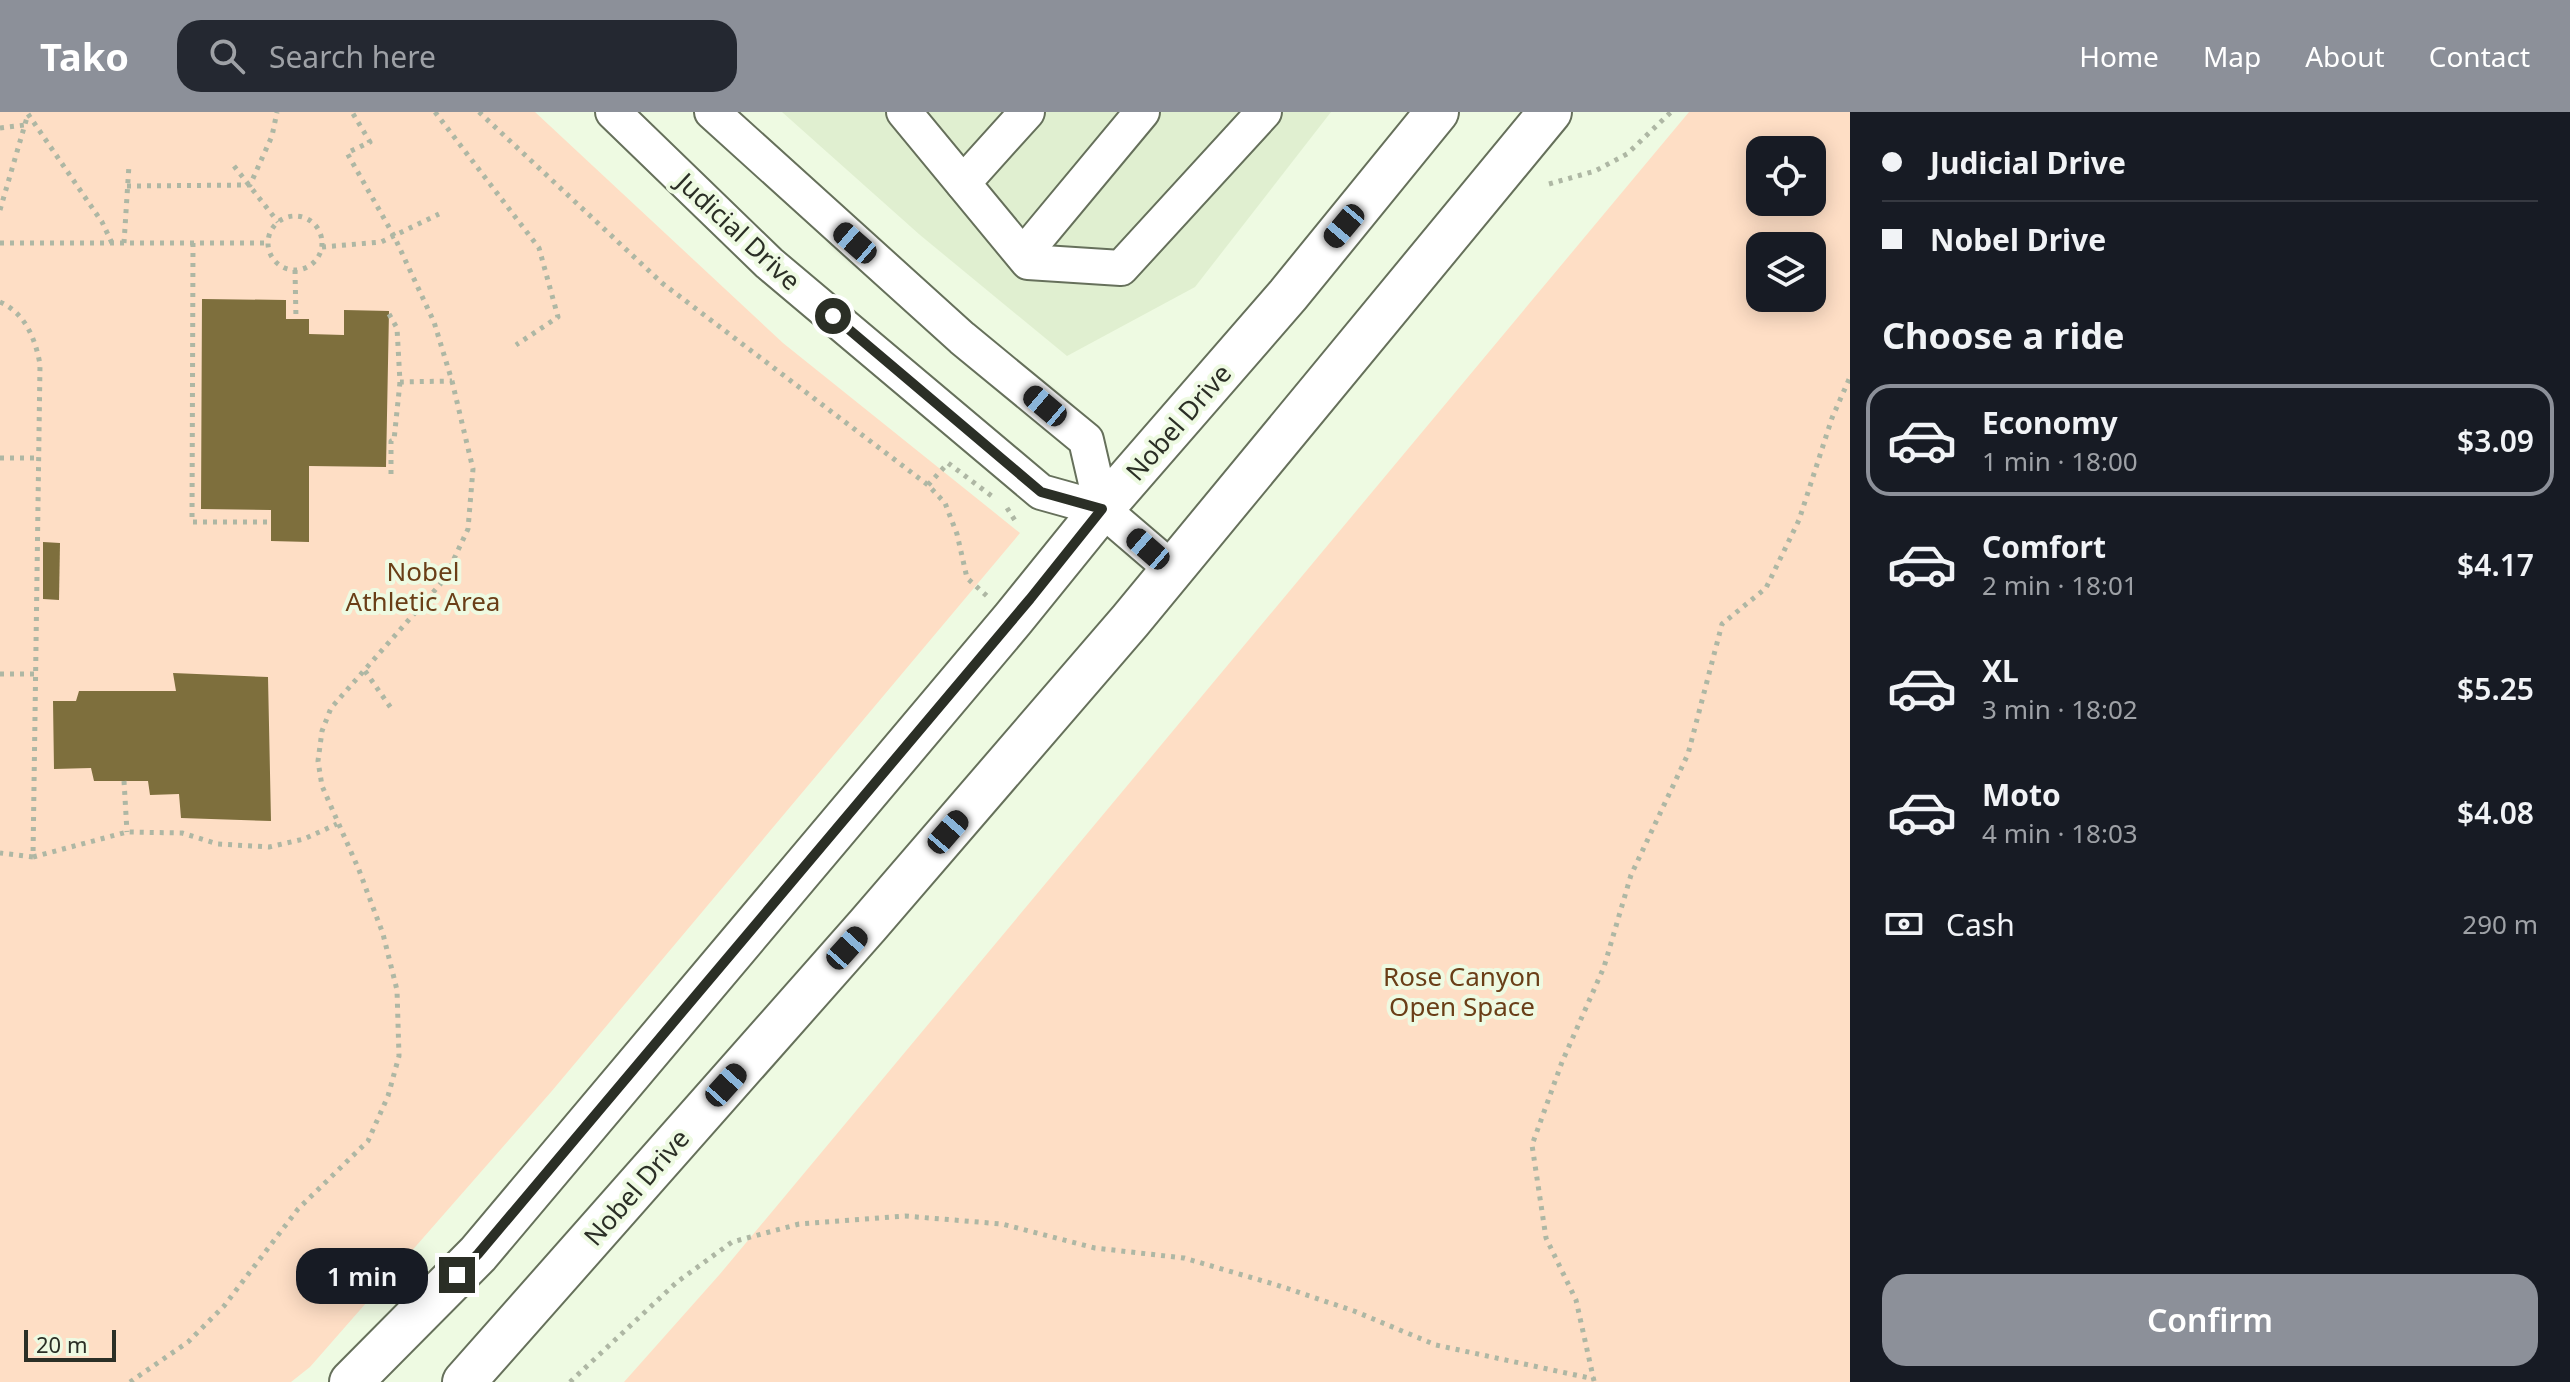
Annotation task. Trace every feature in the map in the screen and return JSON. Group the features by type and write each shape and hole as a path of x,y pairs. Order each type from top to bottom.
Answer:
{"main road":[{"name":"Nobel Drive","path":"351,1382 478,1254 1013,619 1102,509 1288,295 1437,112"},
{"name":"Nobel Drive","path":"464,1382 868,925 1172,569 1550,112"}],"street":[{"name":"Judicial Drive","path":"613,112 769,263 1041,492 1102,509 1172,569"},
{"path":"712,112 962,338 1086,440 1102,509"},
{"path":"904,112 1028,262 1121,268 1264,112"},
{"path":"963,183 1027,112"},
{"path":"1023,255 1142,112"}],"path":[{"path":"250,185 272,136 277,112"},
{"path":"130,1382 188,1342 224,1306 298,1209 368,1141 388,1096 399,1056 397,990 383,934 322,786 318,761 322,731 331,708 444,580 468,529 473,469 434,322 394,236 347,153 370,142 352,112"},
{"path":"435,112 539,248 558,317 516,345"},
{"path":"479,112 662,283 928,485 945,503 957,534 967,578 1013,619"},
{"path":"1549,184 1595,171 1627,154 1671,112"},
{"path":"0,210 27,113"},
{"path":"27,113 102,222 112,243"},
{"path":"0,128 25,125"},
{"path":"124,243 129,165"},
{"path":"234,166 278,222"},
{"path":"127,186 250,185"},
{"path":"322,247 381,242 439,214"},
{"path":"295,216 312,222 322,238 322,247 310,266 295,270 279,265 273,259 268,243 278,222 295,216"},
{"path":"0,243 268,243"},
{"path":"193,243 192,522 271,522"},
{"path":"295,270 296,319"},
{"path":"0,302 14,308 35,339 40,364 33,857"},
{"path":"389,314 397,328 400,382 394,440 391,441 391,474"},
{"path":"570,1382 677,1282 732,1242 799,1224 905,1216 1002,1224 1095,1248 1184,1258 1341,1306 1436,1345 1594,1381 1576,1300 1546,1238 1532,1145 1562,1062 1604,967 1631,875 1688,754 1722,624 1766,588 1799,520 1832,418 1850,377"},
{"path":"400,382 452,381"},
{"path":"0,458 39,458"},
{"path":"928,485 948,463 1010,510 1016,522"},
{"path":"365,671 391,708"},
{"path":"0,674 36,674"},
{"path":"124,781 127,832"},
{"path":"0,853 33,857 127,832 182,833 218,844 269,847 304,839 337,824"}],"shaded area":[{"path":"782,112 1331,112 1195,287 1067,356 920,235"}],"green space":[{"name":"Nobel Athletic Area","path":"0,112 535,112 783,343 1020,533 551,1092 310,1367 291,1382 0,1382"},
{"name":"Rose Canyon Open Space","path":"1689,112 1850,112 1850,1382 624,1382 720,1274"}],"building":[{"path":"202,299 286,300 286,319 309,319 309,334 344,335 344,310 389,311 386,467 309,466 309,542 271,541 271,510 201,509"},
{"path":"43,542 60,543 59,600 43,599"},
{"path":"173,673 268,677 271,821 181,818 179,794 150,795 148,781 94,781 91,768 54,769 53,701 76,701 79,691 176,691"}],"route":[{"path":"457,1275 478,1254 1030,599 1102,509 1041,492 833,316"}]}
